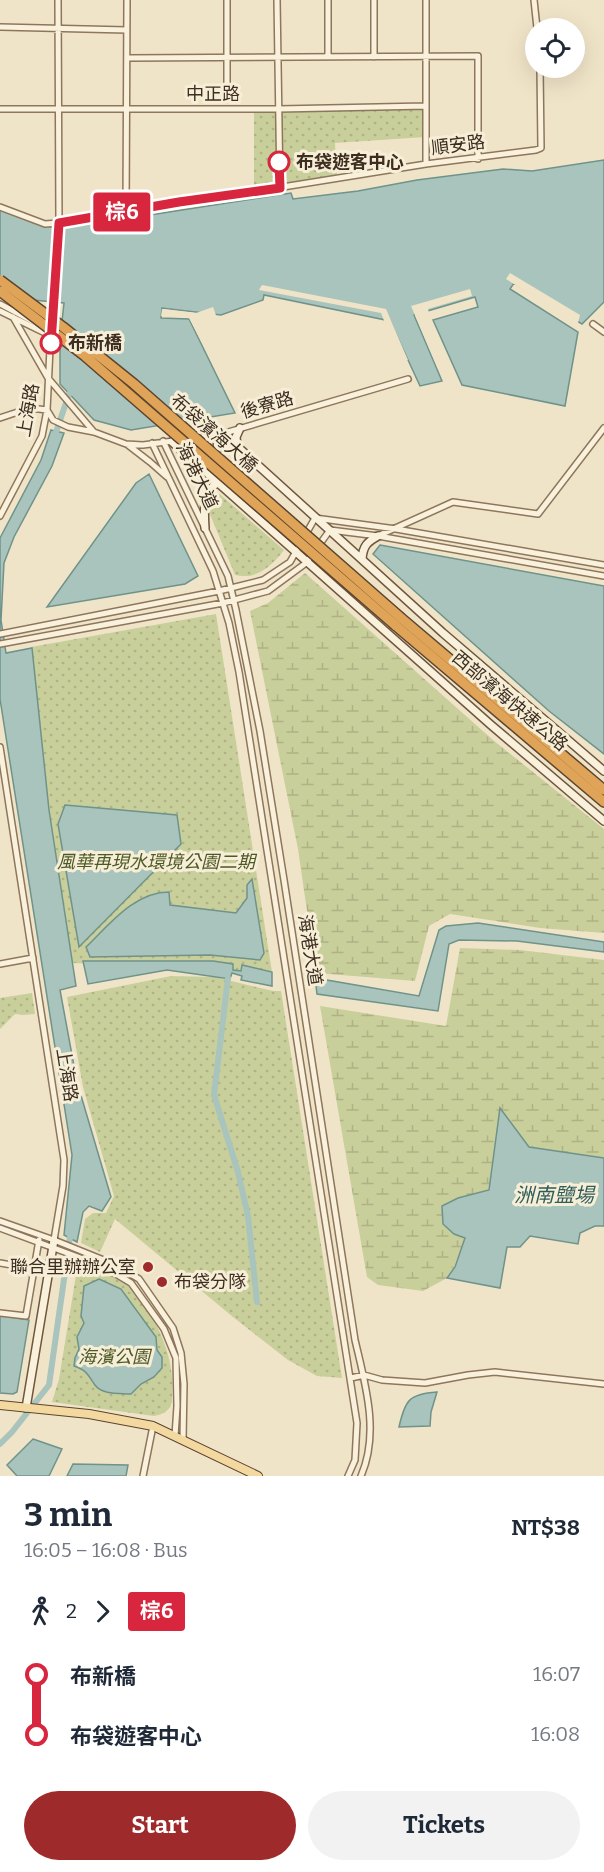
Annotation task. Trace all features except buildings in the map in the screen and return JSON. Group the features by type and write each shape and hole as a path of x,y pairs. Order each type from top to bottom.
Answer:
{"highway":[{"name":"布袋濱海大橋","path":"0,280 134,384 398,622"},
{"name":"布袋濱海大橋","path":"0,291 85,356 398,622"},
{"name":"西部濱海快速公路","path":"398,622 604,790"},
{"name":"西部濱海快速公路","path":"398,622 604,801"}],"main road":[{"path":"0,1405 89,1414 153,1426 258,1476"}],"street":[{"path":"58,0 59,223"},
{"path":"126,211 127,0"},
{"path":"227,0 227,83"},
{"path":"278,0 280,188"},
{"path":"328,0 328,57"},
{"path":"374,0 374,57"},
{"path":"426,0 426,164"},
{"path":"534,0 536,18"},
{"path":"0,27 127,30"},
{"path":"128,58 478,56 478,159"},
{"name":"順安路","path":"0,207 45,224 59,223 426,164 478,159 541,148 540,78"},
{"name":"中正路","path":"0,109 279,109 426,106"},
{"name":"上海路","path":"0,516 42,436 46,410 59,223"},
{"path":"0,304 45,329 51,336"},
{"path":"0,311 51,336"},
{"path":"13,317 48,378 94,432"},
{"path":"593,324 604,332"},
{"name":"後寮路","path":"46,410 53,420 126,444 152,444 218,435 408,379"},
{"path":"0,418 30,408 46,410"},
{"path":"237,446 236,437 240,428"},
{"path":"362,559 367,543 378,536 453,502 538,514 604,428"},
{"path":"231,494 225,482 218,451 218,435 229,439 443,633 604,771"},
{"path":"168,441 218,482 306,563 604,821"},
{"name":"海港大道","path":"168,441 228,576 263,754 355,1340 369,1399 368,1449 361,1476"},
{"path":"126,444 171,482"},
{"name":"海港大道","path":"152,444 213,570 239,672 351,1378 358,1434 355,1460 348,1476"},
{"path":"205,528 203,506 210,488 218,482"},
{"path":"315,518 396,529 604,565"},
{"path":"2,634 219,591 263,580 290,562 315,518"},
{"path":"330,530 378,536 604,576"},
{"path":"3,643 223,603 268,591 306,563 330,530"},
{"name":"上海路","path":"0,748 64,1160 57,1245 26,1407"},
{"path":"0,964 33,958"},
{"path":"0,1221 39,1239"},
{"path":"0,1228 80,1250 116,1265 139,1279 173,1328 181,1353 184,1384 179,1438"},
{"path":"0,1313 26,1316 39,1239"},
{"path":"57,1245 131,1283 164,1329 177,1358 179,1438"},
{"path":"0,1263 34,1266"},
{"path":"351,1378 364,1375 382,1380 425,1383 495,1372 604,1384"},
{"path":"143,1476 153,1426"}],"green space":[{"path":"426,106 426,137 335,143 337,179 254,192 254,109"},
{"path":"215,490 284,550 263,571 250,576 235,575 209,512 212,494"},
{"path":"305,573 493,740 604,829 604,933 540,928 450,914 429,926 415,981 316,973 298,849 250,611 268,603"},
{"name":"風華再現水環境公園二期","path":"216,614 272,972 72,963 49,810 31,647"},
{"path":"460,948 520,950 604,960 604,1158 529,1147 500,1109 489,1190 458,1198 442,1206 454,1234 465,1238 454,1267 447,1278 423,1291 378,1285 367,1277 320,1006 446,1026"},
{"path":"171,976 215,977 281,991 342,1378 317,1376 288,1360 115,1219 100,1252 81,1243 85,1219 93,1213 106,1213 114,1196 83,1087 67,997"},
{"path":"32,993 35,1014 15,1014 0,1029 0,998"},
{"name":"海濱公園","path":"78,1263 121,1279 134,1290 149,1310 166,1347 171,1369 172,1402 165,1412 154,1416 52,1402 59,1379"}],"water":[{"path":"604,160 604,302 582,324 514,283 510,289 578,332 565,406 462,385 433,320 478,307 475,297 414,315 442,381 420,386 390,321 264,295 263,300 221,315 162,308 161,318 189,319 235,413 131,430 94,420 60,384 60,340 64,303 22,299 0,287 0,209 45,224 67,226 92,224 291,193 293,199 503,169 532,171"},
{"path":"51,430 64,433 52,466 14,537 4,563 1,620 6,653 32,648 49,810 76,986 60,990 77,1082 111,1197 102,1211 89,1206 83,1212 77,1242 64,1235 72,1155 0,699 0,538 41,460"},
{"path":"149,474 198,576 185,584 47,607 136,483"},
{"path":"380,545 604,586 604,754 549,711 373,554"},
{"path":"65,805 177,815 181,844 79,947 58,824"},
{"path":"252,879 264,953 260,960 210,955 90,957 86,947 123,911 144,897 169,892 170,905 236,913 247,898 247,885"},
{"path":"478,923 604,942 604,952 517,941 459,940 449,944 438,1011 317,994 315,978 419,996 439,930 446,926"},
{"path":"83,961 213,961 233,964 233,970 241,971 242,965 272,972 272,986 241,980 242,976 232,973 230,979 167,970 88,984"},
{"name":"洲南鹽場","path":"500,1108 529,1147 604,1158 604,1226 595,1226 580,1233 578,1244 530,1236 520,1247 507,1247 500,1288 447,1278 455,1267 465,1238 454,1234 443,1224 442,1206 458,1198 489,1190"},
{"path":"99,1279 121,1289 156,1337 157,1350 162,1357 162,1368 131,1394 102,1390 95,1385 85,1371 74,1366 79,1349 77,1337 84,1323 81,1316 84,1286"},
{"path":"0,1315 29,1320 17,1392 13,1394 0,1393"},
{"path":"437,1392 431,1412 430,1426 399,1427 406,1405 410,1400 420,1395"},
{"path":"33,1439 62,1449 49,1476 17,1476 7,1465"},
{"path":"73,1464 128,1465 126,1476 67,1476"}],"pier":[{"path":"510,273 580,315 578,323 506,279"},
{"path":"262,285 386,309 408,360 405,361 381,313 259,290"},
{"path":"470,289 472,296 428,309 429,313 418,316 440,368 438,369 411,306"},
{"path":"213,307 217,318 164,311 164,315 191,317 238,412 189,318 161,316 162,309 196,313"}],"waterway":[{"path":"54,438 69,394"},
{"path":"228,978 214,1095 238,1172 248,1216 257,1302"},
{"path":"0,1444 49,1385 71,1230"}],"bus line":[{"name":"棕6","path":"51,343 59,223 179,202 280,188 279,162"}],"place":[{"name":"布袋遊客中心","path":"279,162"},
{"name":"布新橋","path":"51,343"},
{"name":"聯合里辦辦公室","path":"148,1267"},
{"name":"布袋分隊","path":"162,1282"}]}
